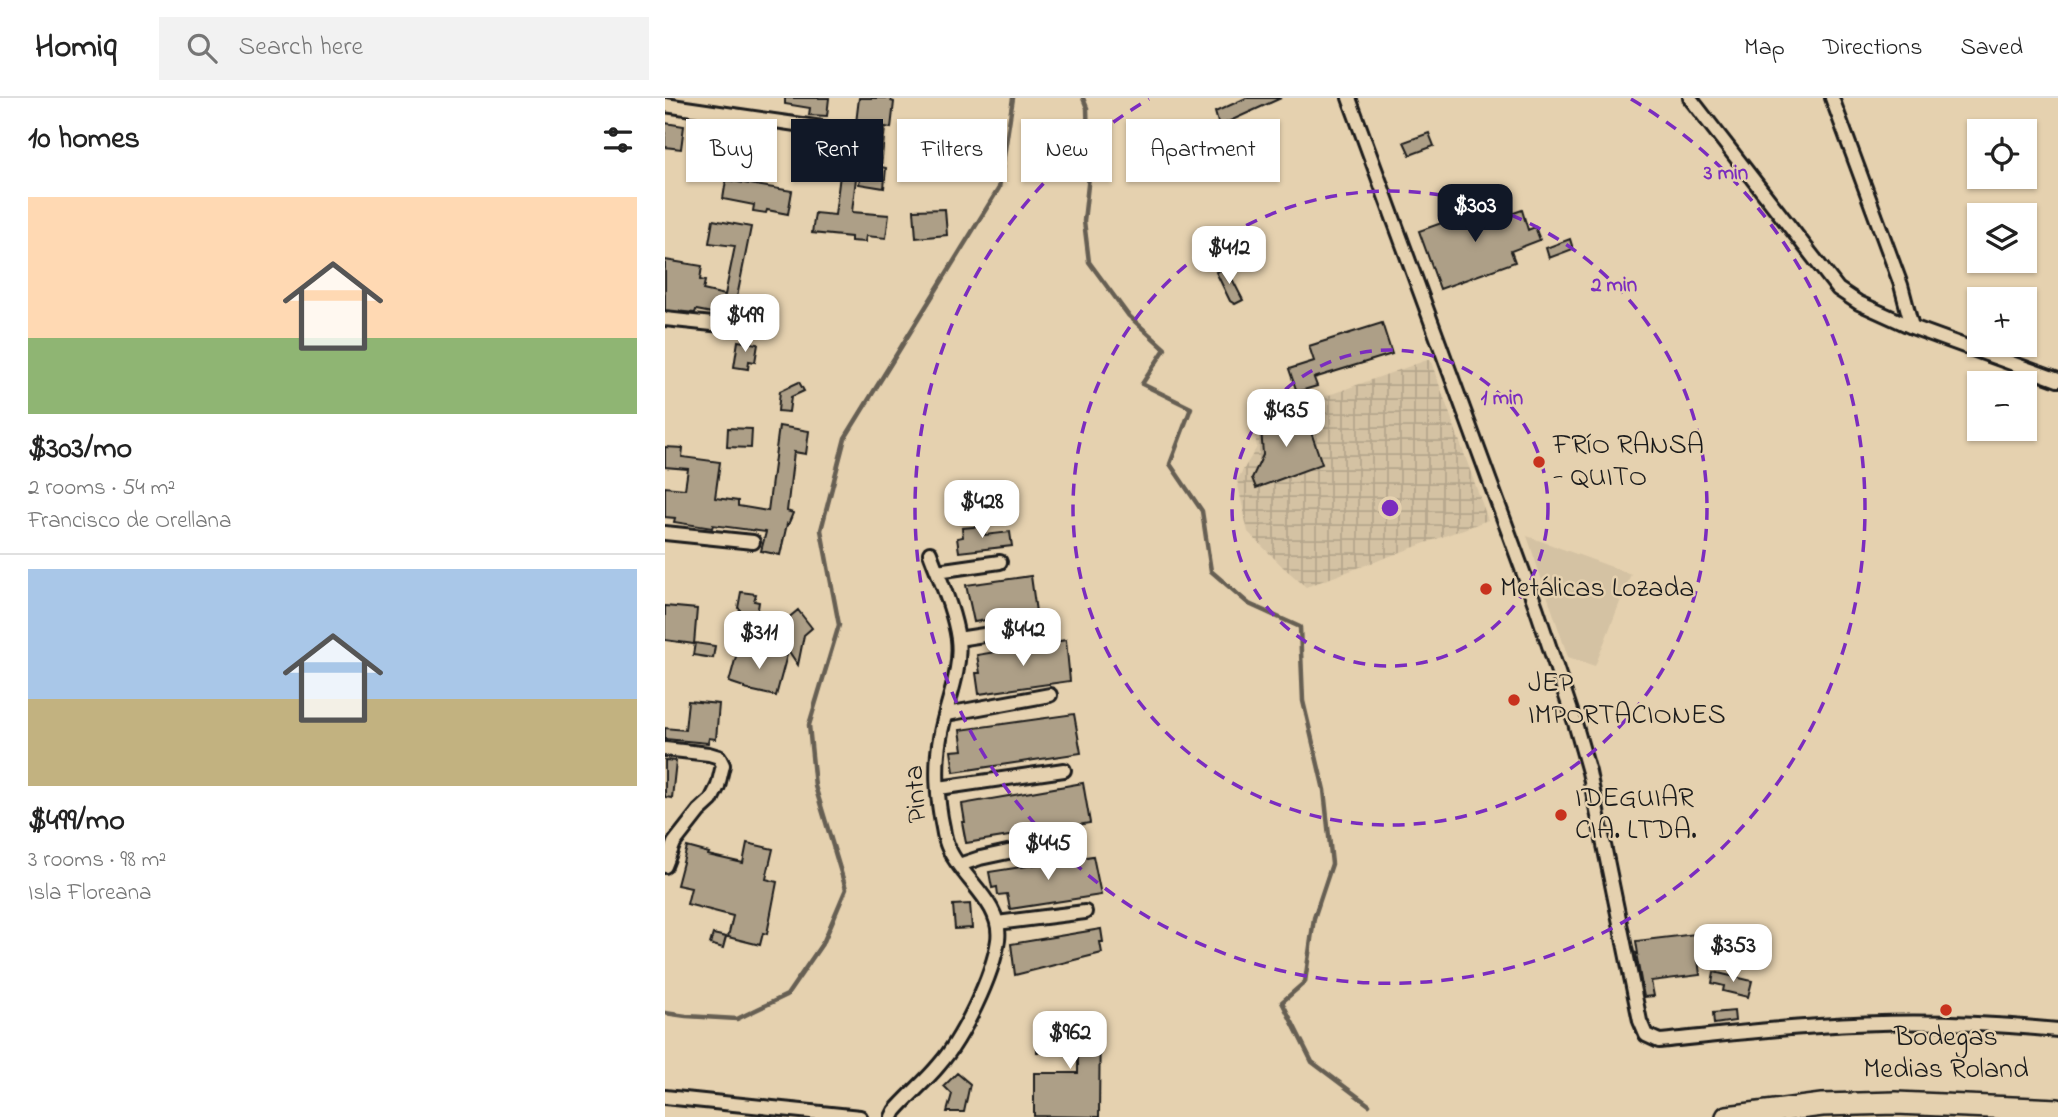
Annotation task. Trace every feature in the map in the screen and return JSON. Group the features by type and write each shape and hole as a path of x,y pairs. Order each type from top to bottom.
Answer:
{"highway":[{"path":"1727,1117 1822,1105 1896,1103 2058,1111"}],"street":[{"path":"1349,98 1536,607 1575,723 1589,772 1640,1021 1646,1035 1660,1041 1818,1026 1893,1023 2058,1030"},
{"path":"1690,98 1838,289 1859,303 1912,327 2058,380"},
{"path":"1832,98 1901,285 1912,327"},
{"path":"665,105 791,123"},
{"path":"665,319 741,327"},
{"path":"665,533 753,542"},
{"name":"Pinta","path":"930,553 958,639 956,678 940,737 939,788 943,827 948,848 990,907 997,923"},
{"path":"937,571 1000,562"},
{"path":"958,639 1041,626"},
{"path":"947,714 1050,695"},
{"path":"665,749 709,754 719,757 723,765 711,800 684,828 665,866"},
{"path":"939,788 1065,770"},
{"path":"959,865 1068,838"},
{"path":"892,1117 941,1063 970,1017 990,971 998,939 997,923 1085,912"},
{"path":"665,1097 860,1117"}],"shaded area":[{"path":"1430,359 1488,520 1306,587 1248,532 1237,480 1257,447 1253,422"},
{"path":"1527,536 1631,574 1595,666 1568,657"}],"building":[{"path":"785,98 829,98 827,116 809,115 810,108 785,104"},
{"path":"859,98 891,98 894,102 891,128 885,127 883,147 883,119 856,119"},
{"path":"1246,98 1281,98 1234,119 1217,119 1215,112"},
{"path":"665,123 684,126 681,149 665,147"},
{"path":"1429,133 1434,146 1410,155 1404,142"},
{"path":"883,167 886,168 884,188 859,184 883,182"},
{"path":"726,182 792,191 788,214 767,210 766,213 753,211 754,205 723,199"},
{"path":"839,182 856,182 852,212 889,215 886,238 866,236 865,242 851,241 851,237 812,233 815,213 835,215"},
{"path":"1494,204 1497,213 1506,210 1508,215 1522,210 1528,230 1535,227 1540,240 1511,251 1515,262 1440,289 1419,231"},
{"path":"945,209 947,235 916,238 914,210"},
{"path":"713,220 751,227 733,317 696,310 695,313 665,310 665,260 702,266 700,280 705,281 703,290 725,295 735,246 709,243"},
{"path":"1570,239 1573,249 1549,258 1546,248"},
{"path":"1226,267 1243,300 1235,304 1230,301 1216,272"},
{"path":"1382,323 1392,354 1314,378 1317,386 1297,392 1289,369 1314,361 1309,346"},
{"path":"738,341 758,344 755,362 749,361 748,369 734,367"},
{"path":"799,382 804,391 791,397 789,412 778,411 780,391"},
{"path":"1303,409 1322,464 1256,488 1252,478 1263,455 1259,423"},
{"path":"779,426 809,431 806,454 794,452 787,511 793,513 787,524 780,555 761,551 766,532 713,525 712,528 674,522 675,518 665,517 665,487 685,489 688,469 665,467 665,447 683,448 682,457 720,462 715,498 738,501 738,506 768,511"},
{"path":"728,428 752,429 751,448 727,447"},
{"path":"984,526 985,535 1010,532 1012,546 959,552 957,538 963,537 962,528"},
{"path":"1031,576 1036,612 974,622 966,585"},
{"path":"741,592 756,594 754,601 759,602 756,622 753,621 751,631 738,628"},
{"path":"665,606 697,609 694,644 665,640"},
{"path":"798,610 812,628 804,635 798,665 776,632 790,622 787,619"},
{"path":"1066,640 1070,681 979,694 977,655"},
{"path":"695,643 715,646 713,658 693,655"},
{"path":"758,647 787,655 776,696 744,689 729,682 738,649 756,654"},
{"path":"688,701 719,704 716,739 709,738 708,743 665,739 665,728 685,730"},
{"path":"1074,714 1081,753 954,772 951,751 963,750 960,730"},
{"path":"665,760 676,761 672,798 665,797"},
{"path":"1083,783 1090,823 966,843 962,804"},
{"path":"747,843 773,849 766,879 777,882 767,934 763,933 760,945 728,937 733,916 687,904 691,888 677,885 687,847 743,863"},
{"path":"1093,856 1101,895 1010,909 1007,894 998,895 997,887 992,888 989,872"},
{"path":"970,904 972,928 955,929 953,905"},
{"path":"1101,929 1102,953 1015,975 1011,944"},
{"path":"713,934 726,937 723,948 710,944"},
{"path":"1695,934 1700,975 1651,981 1654,996 1644,997 1636,941"},
{"path":"1714,972 1752,981 1748,997 1723,991 1724,986 1712,983"},
{"path":"1734,1011 1735,1021 1714,1024 1713,1013"},
{"path":"1077,1015 1100,1015 1099,1117 1034,1116 1034,1073 1078,1073 1078,1053 1037,1052 1037,1026 1077,1026"},
{"path":"957,1073 970,1084 964,1112 947,1112 952,1094 944,1086"}],"waterway":[{"path":"665,1013 737,1019 787,995 824,941 846,889 815,786 809,725 839,625 821,530 845,438 999,188 1013,98"},
{"path":"1083,98 1087,108 1089,176 1084,221 1089,262 1128,315 1165,349 1142,384 1191,408 1170,464 1202,511 1211,571 1249,604 1300,627 1303,701 1324,790 1332,864 1314,918 1305,982 1282,1002 1312,1062 1369,1105"}],"place":[{"name":"FRíO RANSA - QUITO","path":"1539,462"},
{"name":"Metálicas Lozada","path":"1486,589"},
{"name":"JEP IMPORTACIONES","path":"1514,700"},
{"name":"IDEGUIAR CIA. LTDA.","path":"1561,815"},
{"name":"Bodegas Medias Roland","path":"1946,1010"}]}
